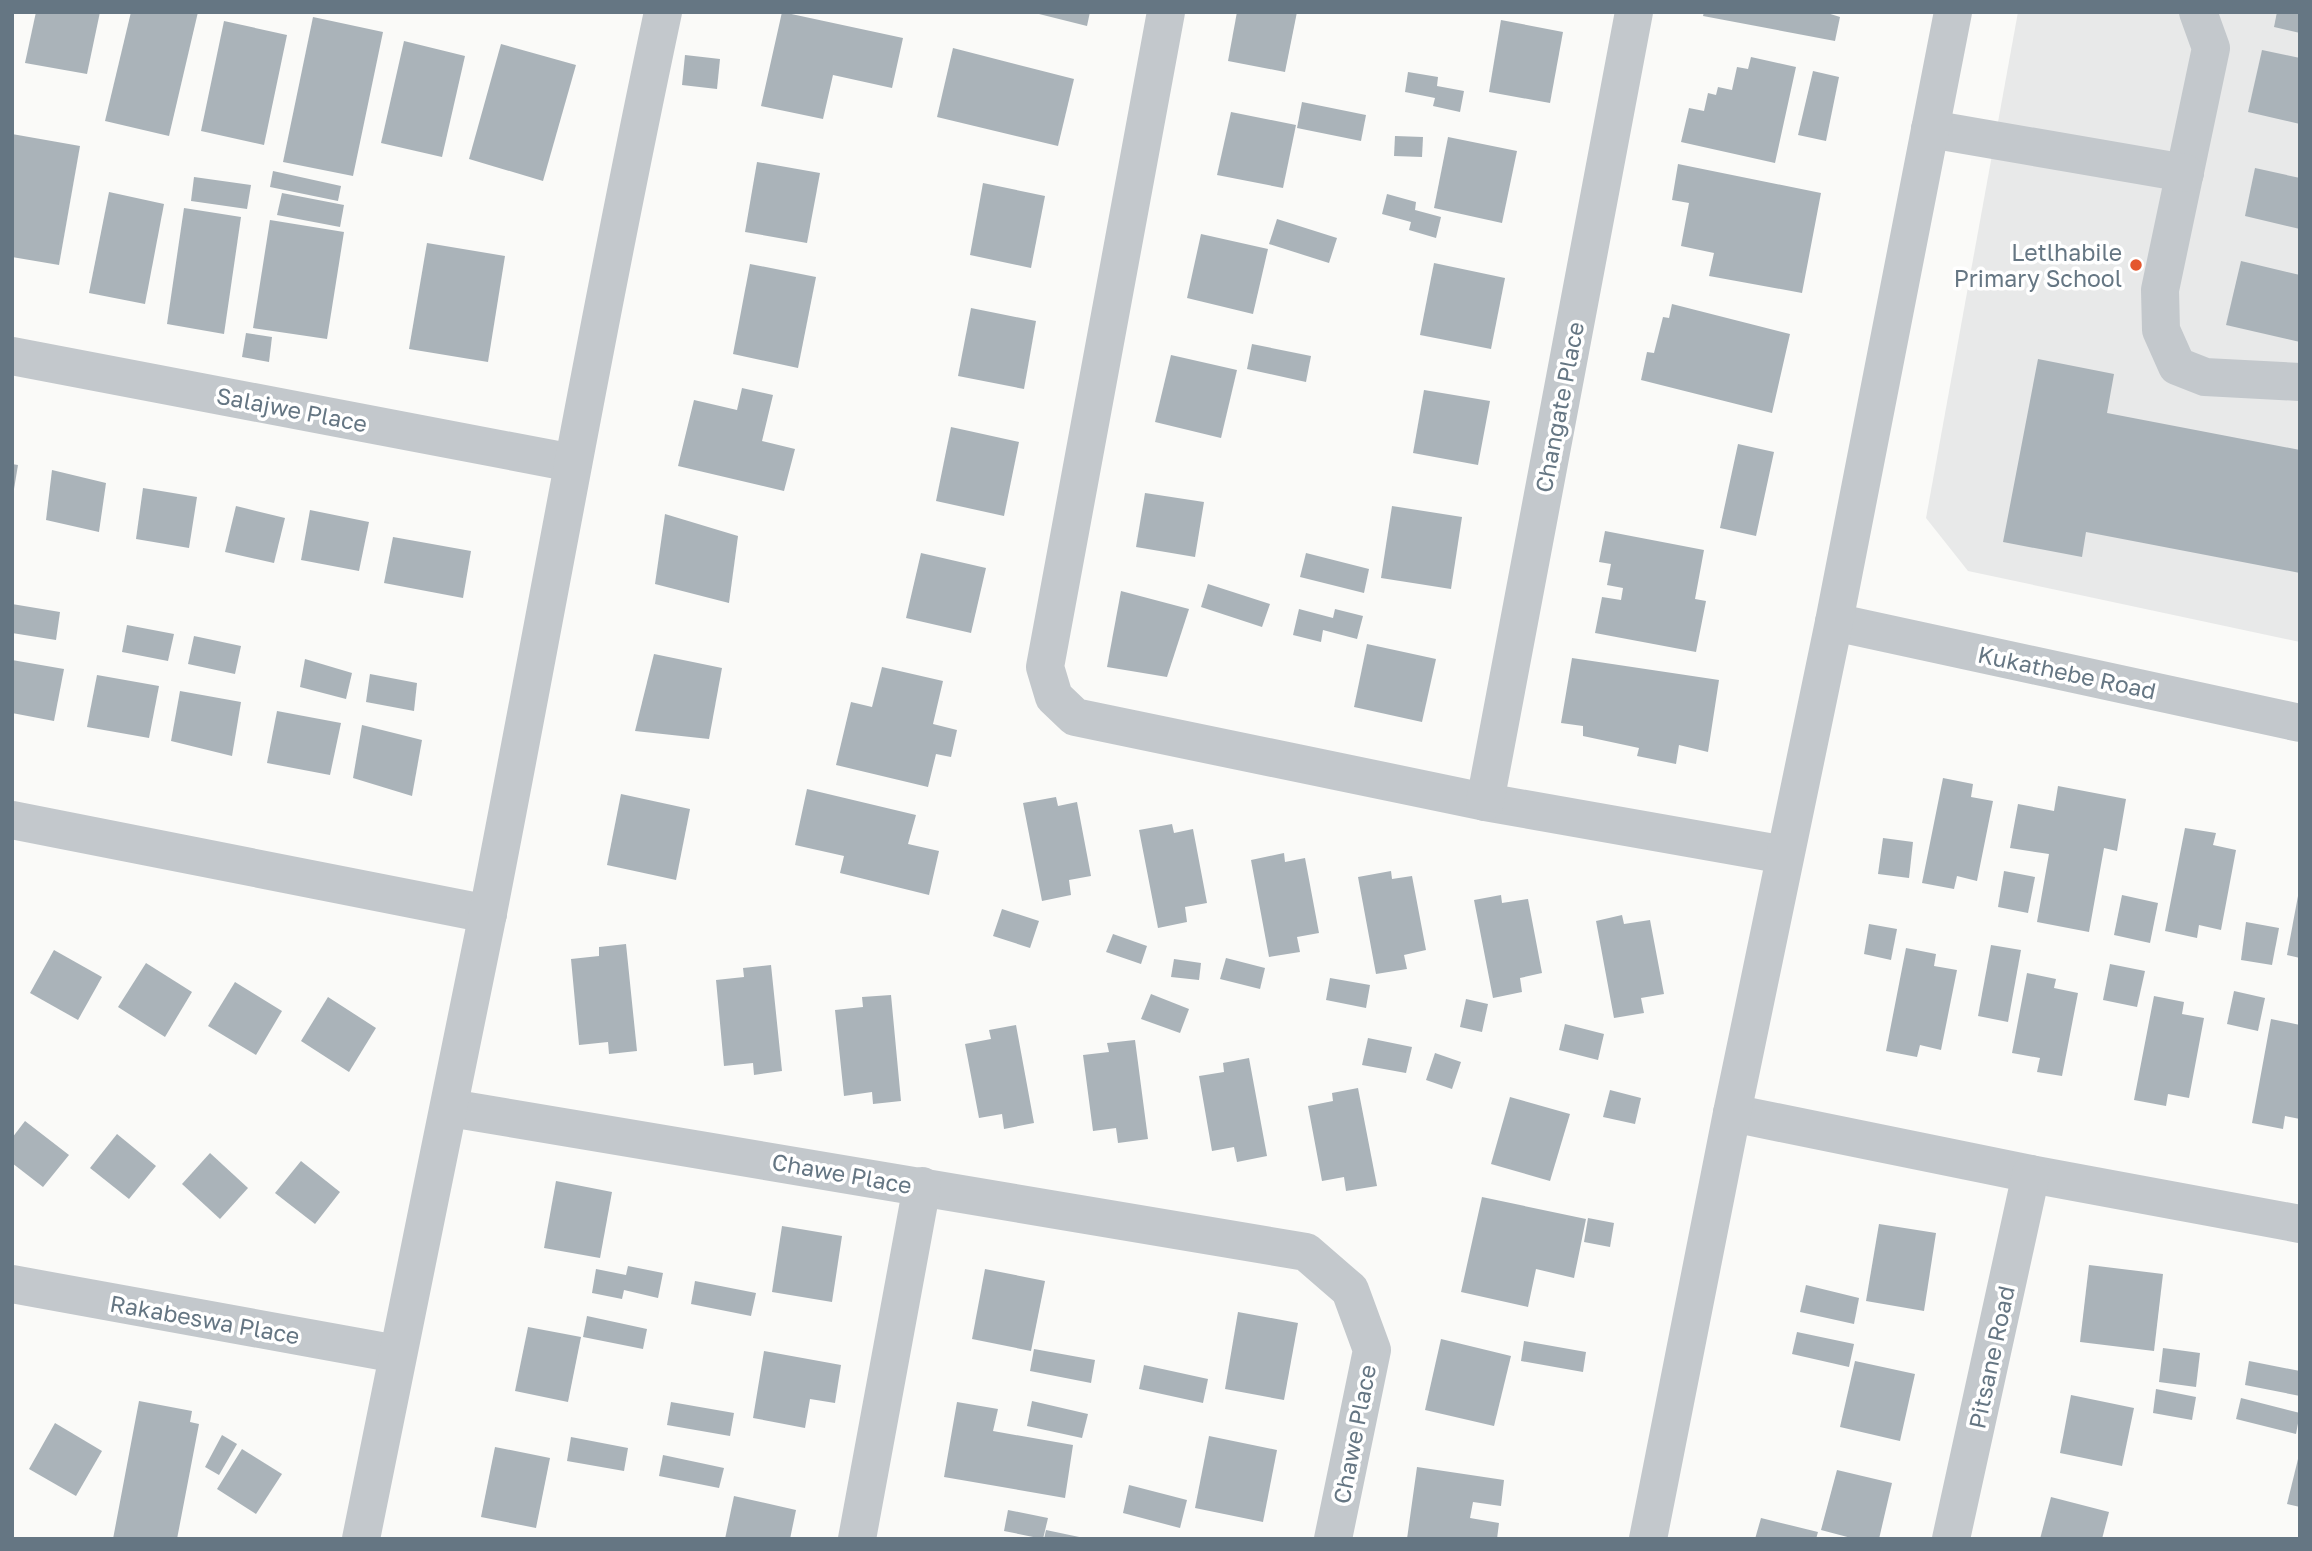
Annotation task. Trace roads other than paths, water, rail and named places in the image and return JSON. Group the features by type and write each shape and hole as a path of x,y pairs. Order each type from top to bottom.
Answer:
{"street":[{"path":"1166,12 1045,667 1054,697 1075,717 1485,802 1785,855"},
{"name":"Changate Place","path":"1485,802 1634,12"},
{"path":"1648,1539 1732,1113 1834,622 1953,12"},
{"path":"2198,12 2211,48 2160,290 2161,330 2177,366 2205,377 2300,382"},
{"path":"361,1539 488,914 655,14"},
{"path":"1930,129 2185,173"},
{"name":"Salajwe Place","path":"12,356 573,463"},
{"name":"Kukathebe Road","path":"1834,622 2300,723"},
{"path":"12,820 488,914"},
{"name":"Chawe Place","path":"450,1108 1306,1252 1350,1290 1371,1350 1333,1539"},
{"path":"1732,1113 2031,1174 2300,1224"},
{"name":"Pitsane Road","path":"1951,1539 2031,1174"},
{"name":"Chawe Place","path":"857,1539 922,1186"},
{"name":"Rakabeswa Place","path":"12,1284 397,1354"}],"place":[{"name":"Letlhabile Primary School","path":"2136,265"}]}
